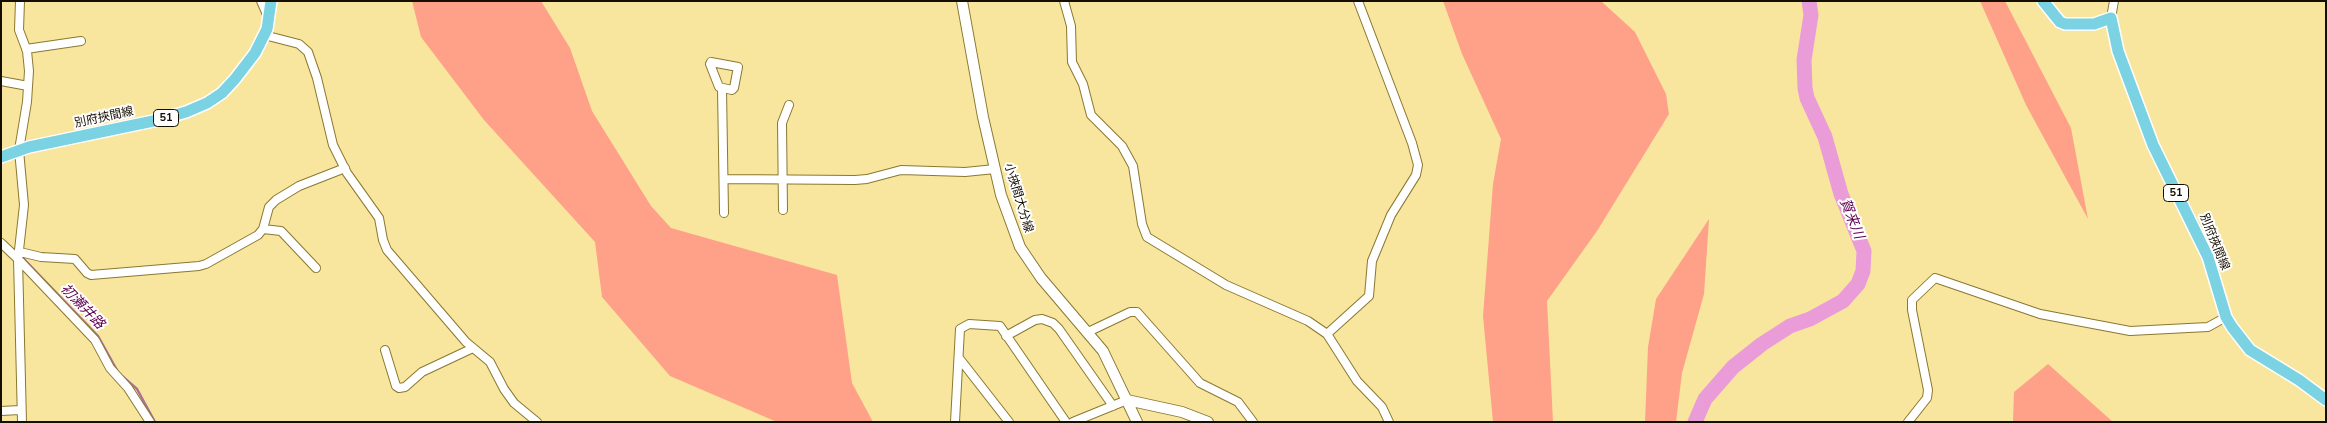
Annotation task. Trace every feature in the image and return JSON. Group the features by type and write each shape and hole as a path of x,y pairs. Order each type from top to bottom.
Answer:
{"main road":[{"name":"別府挾間線","path":"1,157 19,150 158,120 194,109 222,92 247,64 264,35 269,19 271,1"},
{"name":"小挾間大分線","path":"962,1 982,117 1007,214 1020,247 1041,278 1103,351 1137,422"},
{"path":"2043,1 2055,17 2064,24 2094,24 2111,18"},
{"name":"別府挾間線","path":"2111,18 2118,51 2153,145 2208,257 2226,317 2250,350 2299,380 2326,400"},
{"path":"1127,400 1182,412 1208,422"}],"street":[{"path":"20,1 18,12 19,30 26,49 28,86 19,150 24,205 19,256 20,410 22,422"},
{"path":"261,1 269,19"},
{"path":"1064,1 1071,26 1072,62 1083,84 1091,115 1122,146 1133,166 1142,224 1147,237 1226,285 1308,321 1327,334 1357,381 1382,407 1389,422"},
{"path":"1327,334 1369,296 1372,261 1391,215 1416,175 1418,165 1412,143 1358,1"},
{"path":"2111,18 2114,1"},
{"path":"264,35 299,44 310,55 333,145 345,168 379,218 387,250 466,342 490,362 509,397 537,422"},
{"path":"26,49 82,41"},
{"path":"1,81 28,86"},
{"path":"722,89 724,213"},
{"path":"783,210 782,123 789,105"},
{"path":"19,256 75,259 90,275 192,267 206,264 256,237 263,229 269,207 273,203 299,186 345,168"},
{"path":"724,179 867,179 901,170 965,172 995,169"},
{"path":"263,229 281,231 316,268"},
{"path":"1,243 19,256 95,340 110,368 134,395 150,422"},
{"path":"1908,422 1927,398 1928,390 1912,310 1912,300 1935,278 2040,314 2130,331 2208,327 2226,317"},
{"path":"1088,332 1122,315 1137,312 1200,383 1238,402 1252,422"},
{"path":"1006,336 1035,320 1042,319 1053,323 1113,406"},
{"path":"955,422 960,329 969,324 1000,326 1066,422"},
{"path":"385,350 396,386 400,388 404,387 422,372 473,348"},
{"path":"959,358 1009,422"},
{"path":"1074,422 1085,420 1127,400"},
{"path":"1,411 20,410"}],"shaded area":[{"path":"412,1 541,1 570,48 592,111 651,206 671,228 837,275 852,383 873,422 777,422 670,376 602,297 595,242 484,120 421,37"},
{"path":"1443,1 1601,1 1635,32 1666,94 1669,114 1597,231 1547,301 1553,422 1493,422 1483,316 1493,184 1501,139 1462,54"},
{"path":"1980,1 2005,1 2071,128 2088,219 2026,105"},
{"path":"1709,219 1704,294 1682,373 1676,422 1645,422 1648,347 1656,299"},
{"path":"2048,364 2113,422 2013,422 2014,392"}],"waterway":[{"name":"賀来川","path":"1695,422 1705,399 1733,367 1762,344 1790,326 1810,319 1843,301 1858,284 1863,271 1864,251 1841,194 1825,137 1807,98 1804,60 1811,15 1809,1"},
{"name":"初瀬井路","path":"21,256 98,336 118,372"},
{"name":"初瀬井路","path":"122,376 137,389 155,422"}]}
